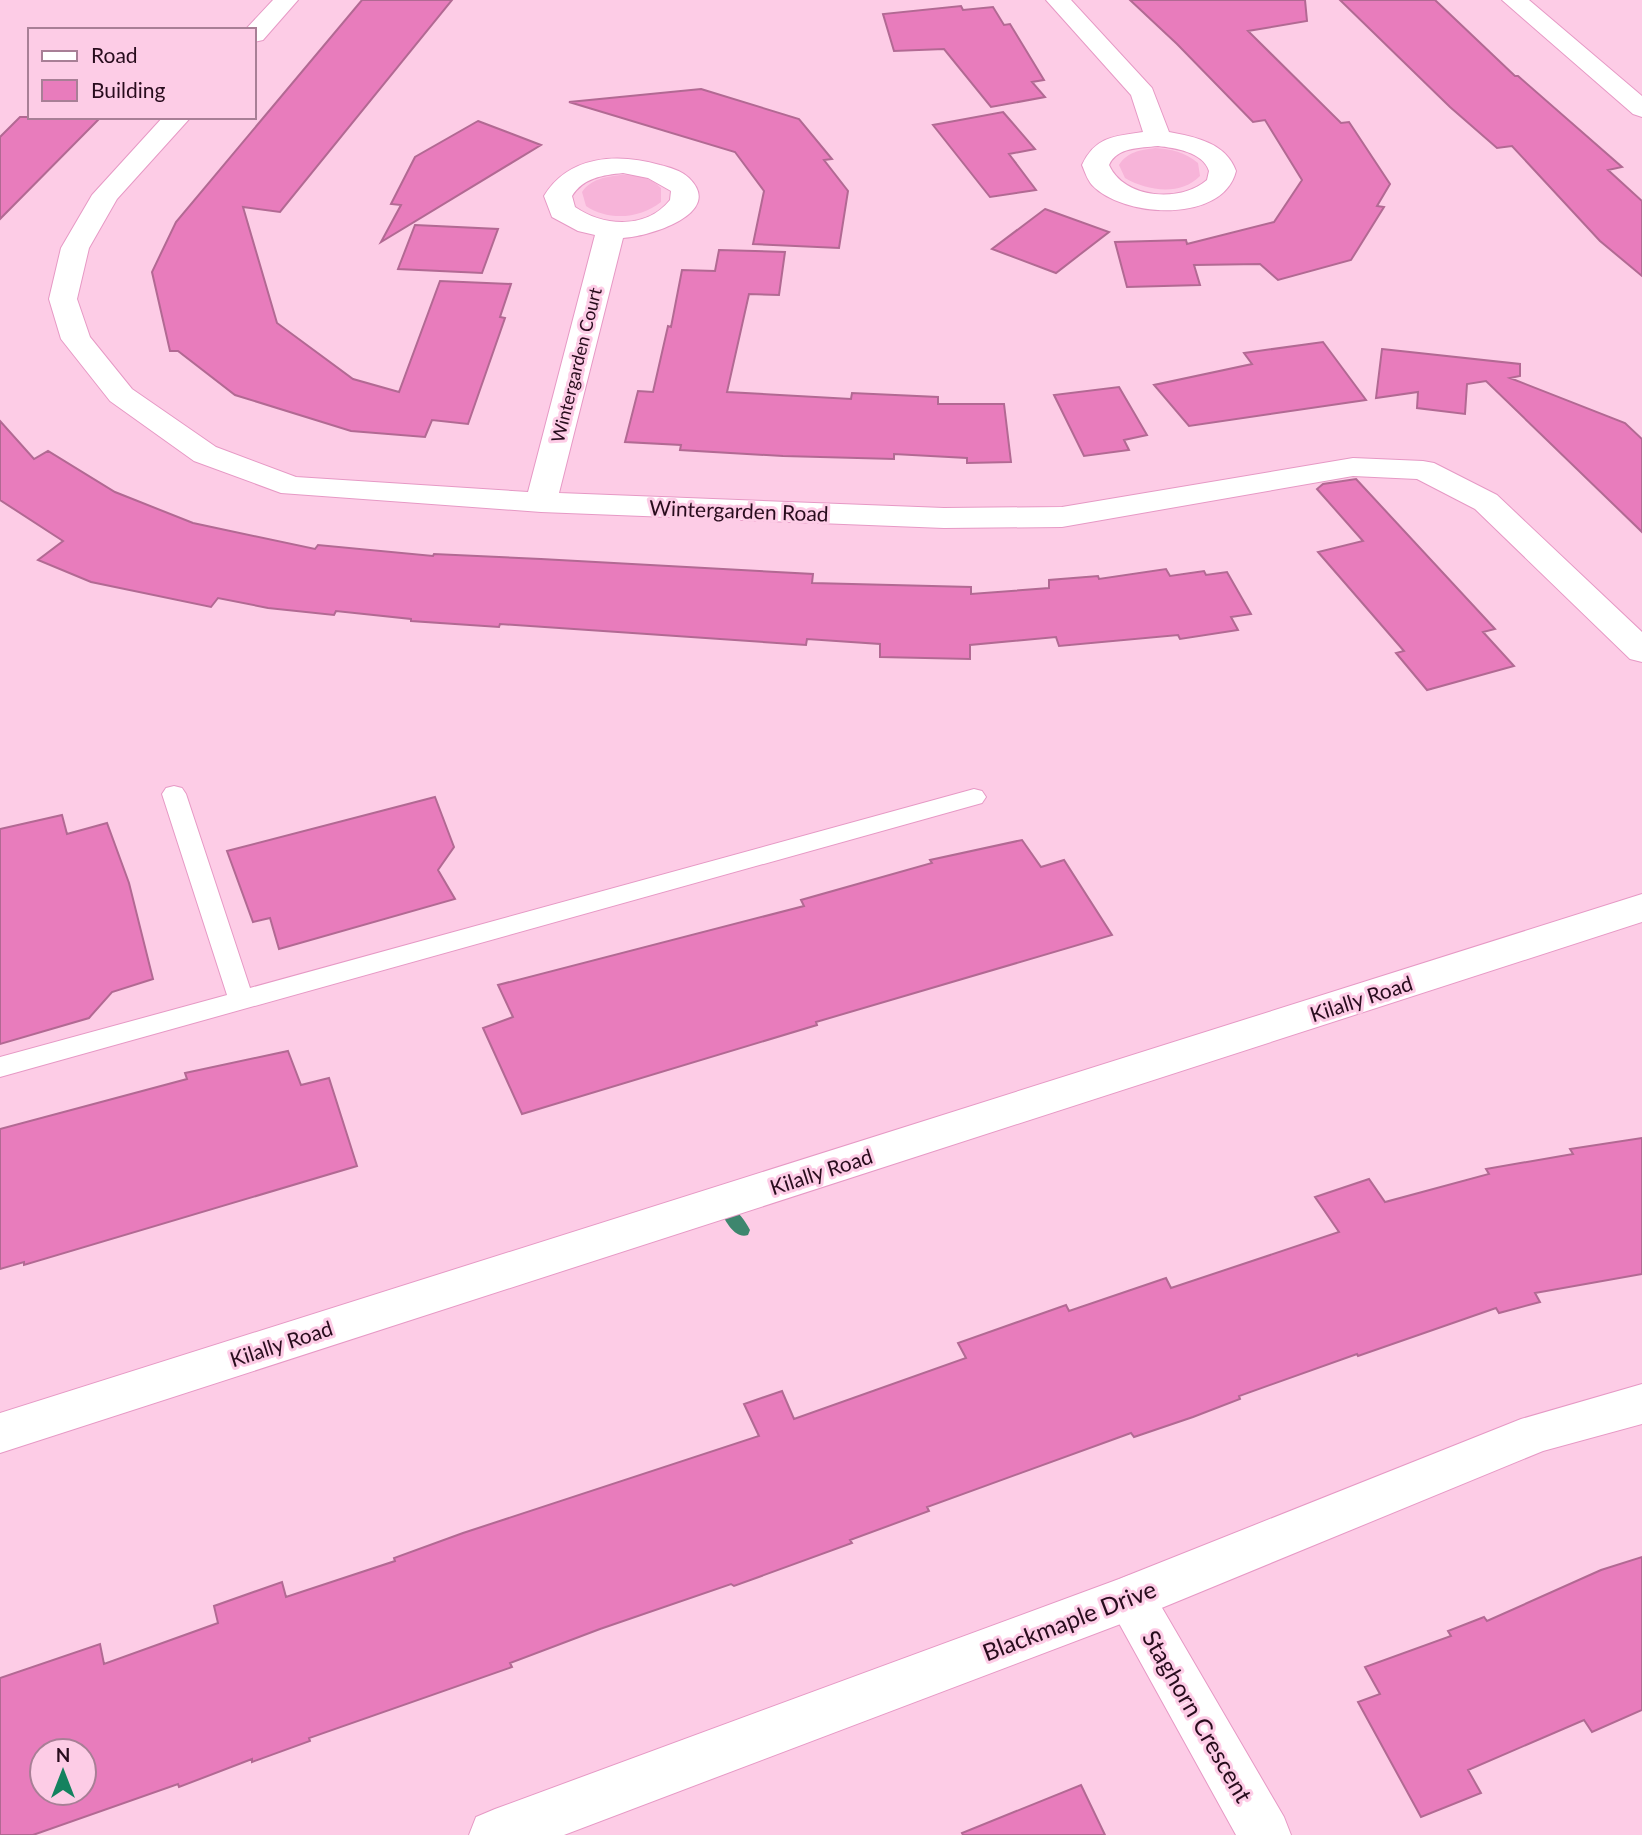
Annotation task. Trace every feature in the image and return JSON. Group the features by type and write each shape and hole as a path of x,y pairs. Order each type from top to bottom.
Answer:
{"street":[{"path":"256,33 286,0"},
{"path":"1058,0 1143,93 1158,138"},
{"path":"1514,0 1642,109"},
{"name":"Wintergarden Road","path":"176,119 106,195 75,248 63,299 76,339 121,395 205,454 292,486 541,502 944,518 1062,517 1353,467 1423,470 1486,502 1642,651"},
{"name":"Wintergarden Court","path":"541,502 611,229"},
{"name":"Kilally Road","path":"0,1433 1642,908"},
{"name":"Blackmaple Drive","path":"495,1835 1130,1598 1537,1433 1642,1404"},
{"name":"Staghorn Crescent","path":"1130,1598 1265,1835"}],"lane":[{"path":"174,793 241,1000"},
{"path":"0,1067 974,797"}],"shaded area":[{"path":"1155,148 1178,152 1193,159 1198,163 1200,176 1183,187 1174,189 1143,186 1125,178 1119,165 1126,157 1134,152"},
{"path":"620,175 642,177 657,184 661,188 661,202 644,212 624,216 604,214 586,206 582,192 590,184 599,179"}],"building":[{"path":"362,0 452,0 280,212 243,207 277,323 353,379 399,392 440,281 511,284 500,317 505,318 468,424 432,420 425,437 351,431 235,395 178,351 170,351 152,272 176,222"},
{"path":"1130,0 1305,0 1307,21 1248,31 1341,123 1349,122 1390,184 1377,206 1384,207 1351,260 1278,280 1260,264 1194,265 1200,285 1127,287 1115,242 1186,240 1187,244 1274,222 1302,180 1265,120 1253,122"},
{"path":"1340,0 1435,0 1515,76 1622,167 1608,170 1642,201 1642,276 1600,241 1512,146 1497,148 1450,107"},
{"path":"961,6 963,10 993,7 1004,25 1010,24 1044,80 1032,82 1045,97 991,107 944,49 894,51 883,14"},
{"path":"701,89 799,119 832,159 824,160 848,191 839,248 753,244 764,191 735,152 569,102"},
{"path":"1003,112 1035,149 1009,154 1036,190 990,197 933,125"},
{"path":"20,117 99,119 0,219 0,137"},
{"path":"478,121 541,145 381,242 401,205 391,204 415,157"},
{"path":"1045,209 1109,232 1056,273 992,249"},
{"path":"415,225 498,229 482,273 398,269"},
{"path":"719,250 785,252 779,295 749,294 727,392 851,399 852,393 938,397 938,404 1004,404 1011,462 967,463 967,458 894,454 894,459 783,456 680,450 681,445 625,442 638,391 653,392 668,326 671,327 682,270 715,271"},
{"path":"1323,342 1366,400 1189,426 1154,385 1252,364 1244,353"},
{"path":"1382,349 1520,364 1520,376 1510,378 1625,423 1642,439 1642,532 1486,381 1467,384 1465,414 1417,408 1418,392 1376,398"},
{"path":"1119,387 1147,435 1124,440 1129,450 1084,456 1054,395"},
{"path":"0,421 34,459 48,451 115,492 193,523 315,549 318,545 433,556 541,559 813,574 812,583 971,587 971,594 1049,588 1049,580 1098,576 1099,579 1166,569 1170,576 1204,571 1206,575 1227,572 1251,614 1231,617 1238,630 1180,639 1178,635 1059,646 1056,637 970,645 970,659 880,657 880,644 807,639 806,645 500,624 499,627 411,621 336,611 334,615 268,608 218,598 211,607 91,582 38,560 63,541 0,500"},
{"path":"1356,479 1495,629 1483,632 1514,666 1427,690 1396,653 1404,651 1318,552 1363,541 1317,489 1323,484"},
{"path":"435,797 454,847 438,870 455,899 279,949 270,918 253,922 227,851"},
{"path":"62,815 67,834 107,823 129,883 153,979 112,992 89,1018 0,1044 0,829"},
{"path":"1022,840 1041,867 1064,860 1112,935 816,1022 817,1025 522,1114 483,1028 513,1017 498,985 804,906 801,900 932,863 930,860"},
{"path":"288,1051 301,1085 329,1078 357,1166 24,1265 24,1262 0,1269 0,1129 187,1079 185,1073"},
{"path":"1642,1138 1642,1274 1535,1293 1540,1302 1499,1313 1496,1308 1239,1396 1240,1399 1193,1417 1134,1437 1131,1433 927,1507 929,1511 850,1540 852,1543 734,1586 731,1584 600,1629 510,1663 512,1667 309,1738 310,1741 252,1762 252,1759 179,1787 178,1784 33,1835 0,1835 0,1678 100,1644 104,1664 218,1623 214,1606 282,1582 286,1597 395,1561 394,1558 463,1533 759,1436 744,1404 782,1391 794,1419 966,1358 958,1343 1066,1305 1069,1311 1166,1278 1171,1288 1339,1232 1315,1197 1369,1179 1385,1202 1489,1174 1486,1169 1573,1154 1570,1149"},
{"path":"1642,1557 1642,1710 1592,1732 1584,1720 1468,1770 1481,1793 1421,1817 1358,1702 1380,1694 1365,1667 1451,1636 1448,1631 1484,1617 1487,1621 1601,1570"},
{"path":"1081,1785 1105,1835 962,1833"}],"waterway":[{"path":"729,1213 742,1230"}]}
